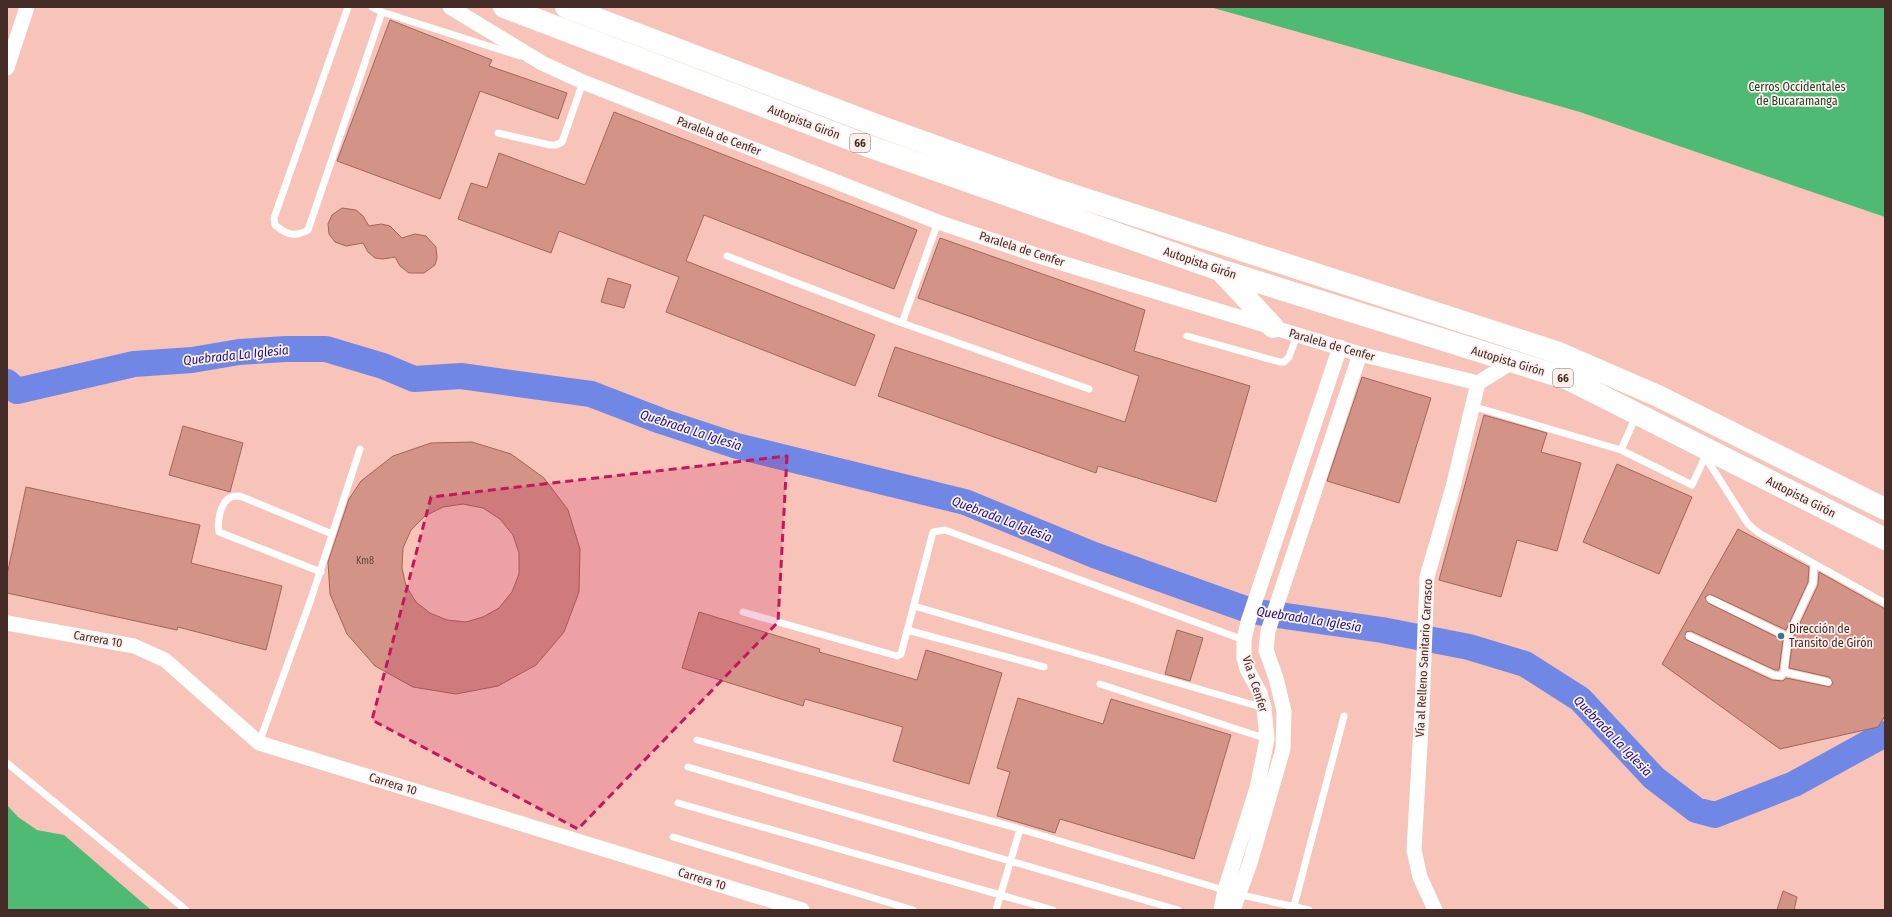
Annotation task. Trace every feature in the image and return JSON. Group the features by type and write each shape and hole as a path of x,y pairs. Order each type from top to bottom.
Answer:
{"highway":[{"name":"Autopista Girón","path":"504,7 868,146 1220,270 1568,379 1637,414 1703,452 1885,539"},
{"name":"Autopista Girón","path":"567,7 879,126 1057,190 1559,353 1658,396 1885,509"},
{"path":"1220,270 1273,327"}],"street":[{"path":"7,68 27,7"},
{"name":"Paralela de Cenfer","path":"450,7 542,63 583,82 938,222 1039,256 1360,354 1478,383"},
{"name":"Vía a Cenfer","path":"1233,910 1231,892 1257,788 1267,739 1264,708 1260,693 1247,669 1244,658 1244,640 1248,622 1261,582 1340,347"},
{"name":"Vía a Cenfer","path":"1221,910 1250,863 1283,749 1284,711 1276,678 1266,650 1268,631 1360,354"},
{"path":"1478,383 1512,362"},
{"name":"Vía al Relleno Sanitario Carrasco","path":"1435,910 1420,876 1414,850 1427,577 1453,487 1478,383"},
{"name":"Carrera 10","path":"7,623 134,646 165,660 259,743 802,910"}],"lane":[{"path":"348,7 274,218 275,225 286,234 301,234 308,230 382,12"},
{"name":"Paralela de Cenfer","path":"372,7 382,12 542,63"},
{"path":"498,133 550,145 556,145 562,142 583,82"},
{"path":"902,323 938,222"},
{"path":"727,256 902,323 1089,389"},
{"path":"1187,336 1284,362 1289,357 1297,335"},
{"path":"1472,406 1621,450 1692,485 1703,452"},
{"path":"1621,450 1637,414"},
{"path":"259,743 321,572 360,449"},
{"path":"1703,452 1748,524 1758,534 1885,603"},
{"path":"321,572 219,532 217,524 225,502 231,497 240,496 332,534"},
{"path":"743,612 892,656 901,654 933,532 945,530 1244,640"},
{"path":"1689,636 1774,675 1781,676 1784,672 1788,637 1813,584 1814,565"},
{"path":"1710,599 1788,637"},
{"path":"914,606 1264,708"},
{"path":"908,630 1044,667"},
{"path":"1784,672 1828,682"},
{"path":"1100,684 1267,739"},
{"path":"1294,906 1344,716"},
{"path":"697,740 1020,829 1231,892 1308,910"},
{"path":"7,763 186,910"},
{"path":"688,767 1178,910"},
{"path":"678,803 1053,910"},
{"path":"996,910 1020,829"},
{"path":"674,837 913,910"}],"highlighted area":[{"path":"787,456 778,622 578,829 372,720 431,497"}],"green space":[{"name":"Cerros Occidentales de Bucaramanga","path":"1210,7 1885,7 1885,217 1580,112"},
{"path":"7,805 18,817 37,830 64,835 151,910 7,910"}],"building":[{"path":"390,20 492,60 489,66 567,93 558,119 480,91 440,199 337,161"},
{"path":"614,112 917,230 894,289 704,215 686,261 875,335 855,386 666,312 679,277 559,231 551,253 458,219 471,183 487,188 499,153 585,185"},
{"path":"342,208 356,210 363,216 369,226 381,224 390,226 402,238 415,234 426,236 436,247 437,258 435,265 424,273 409,273 400,266 395,257 383,259 375,258 368,252 363,243 346,246 335,242 329,234 328,224 332,215"},
{"path":"940,238 1145,310 1134,351 1250,386 1216,502 1098,466 1096,473 878,396 895,347 1125,422 1139,376 918,298"},
{"path":"608,278 631,285 624,308 601,302"},
{"path":"1362,377 1431,398 1399,503 1327,481"},
{"path":"1484,415 1547,433 1541,452 1581,463 1557,551 1517,540 1501,597 1439,580"},
{"path":"183,426 243,443 230,492 169,475"},
{"path":"472,442 511,454 544,478 568,510 580,549 579,592 564,632 536,665 498,686 456,694 413,687 375,666 347,634 330,594 328,562 349,499 361,481 393,456 431,443","holes":["463,504 483,508 500,519 513,535 519,553 519,574 512,592 499,608 483,617 466,622 447,620 430,613 416,602 406,586 402,568 403,548 411,530 425,516 443,507"]},
{"path":"1617,464 1692,497 1659,574 1583,542"},
{"path":"26,487 200,525 191,563 282,586 266,650 178,627 177,630 7,593 7,575"},
{"name":"Dirección de Transito de Girón","path":"1738,529 1809,567 1808,582 1786,630 1712,595 1705,597 1708,603 1783,640 1779,670 1775,670 1691,631 1686,632 1685,639 1772,680 1783,681 1786,678 1830,687 1833,683 1829,677 1789,668 1793,638 1818,585 1819,572 1885,609 1885,716 1878,727 1780,749 1662,664"},
{"path":"699,612 820,649 819,652 917,680 926,650 1002,673 969,784 893,761 903,727 805,699 803,706 682,668"},
{"path":"1177,630 1203,638 1190,681 1165,674"},
{"path":"1018,698 1103,724 1111,699 1231,735 1194,859 1060,819 1055,833 997,816 1010,772 997,768"},
{"path":"1783,891 1797,897 1794,910 1777,910"}],"waterway":[{"name":"Quebrada La Iglesia","path":"7,382 17,391 134,364 192,360 239,352 286,349 326,349 383,366 414,379 461,376 591,394 661,421 737,446 965,502 1094,555 1251,611 1382,630 1469,647 1525,664 1580,699 1654,778 1696,810 1715,815 1794,784 1885,734"}],"place":[{"name":"Dirección de Transito de Girón","path":"1781,636"}]}
